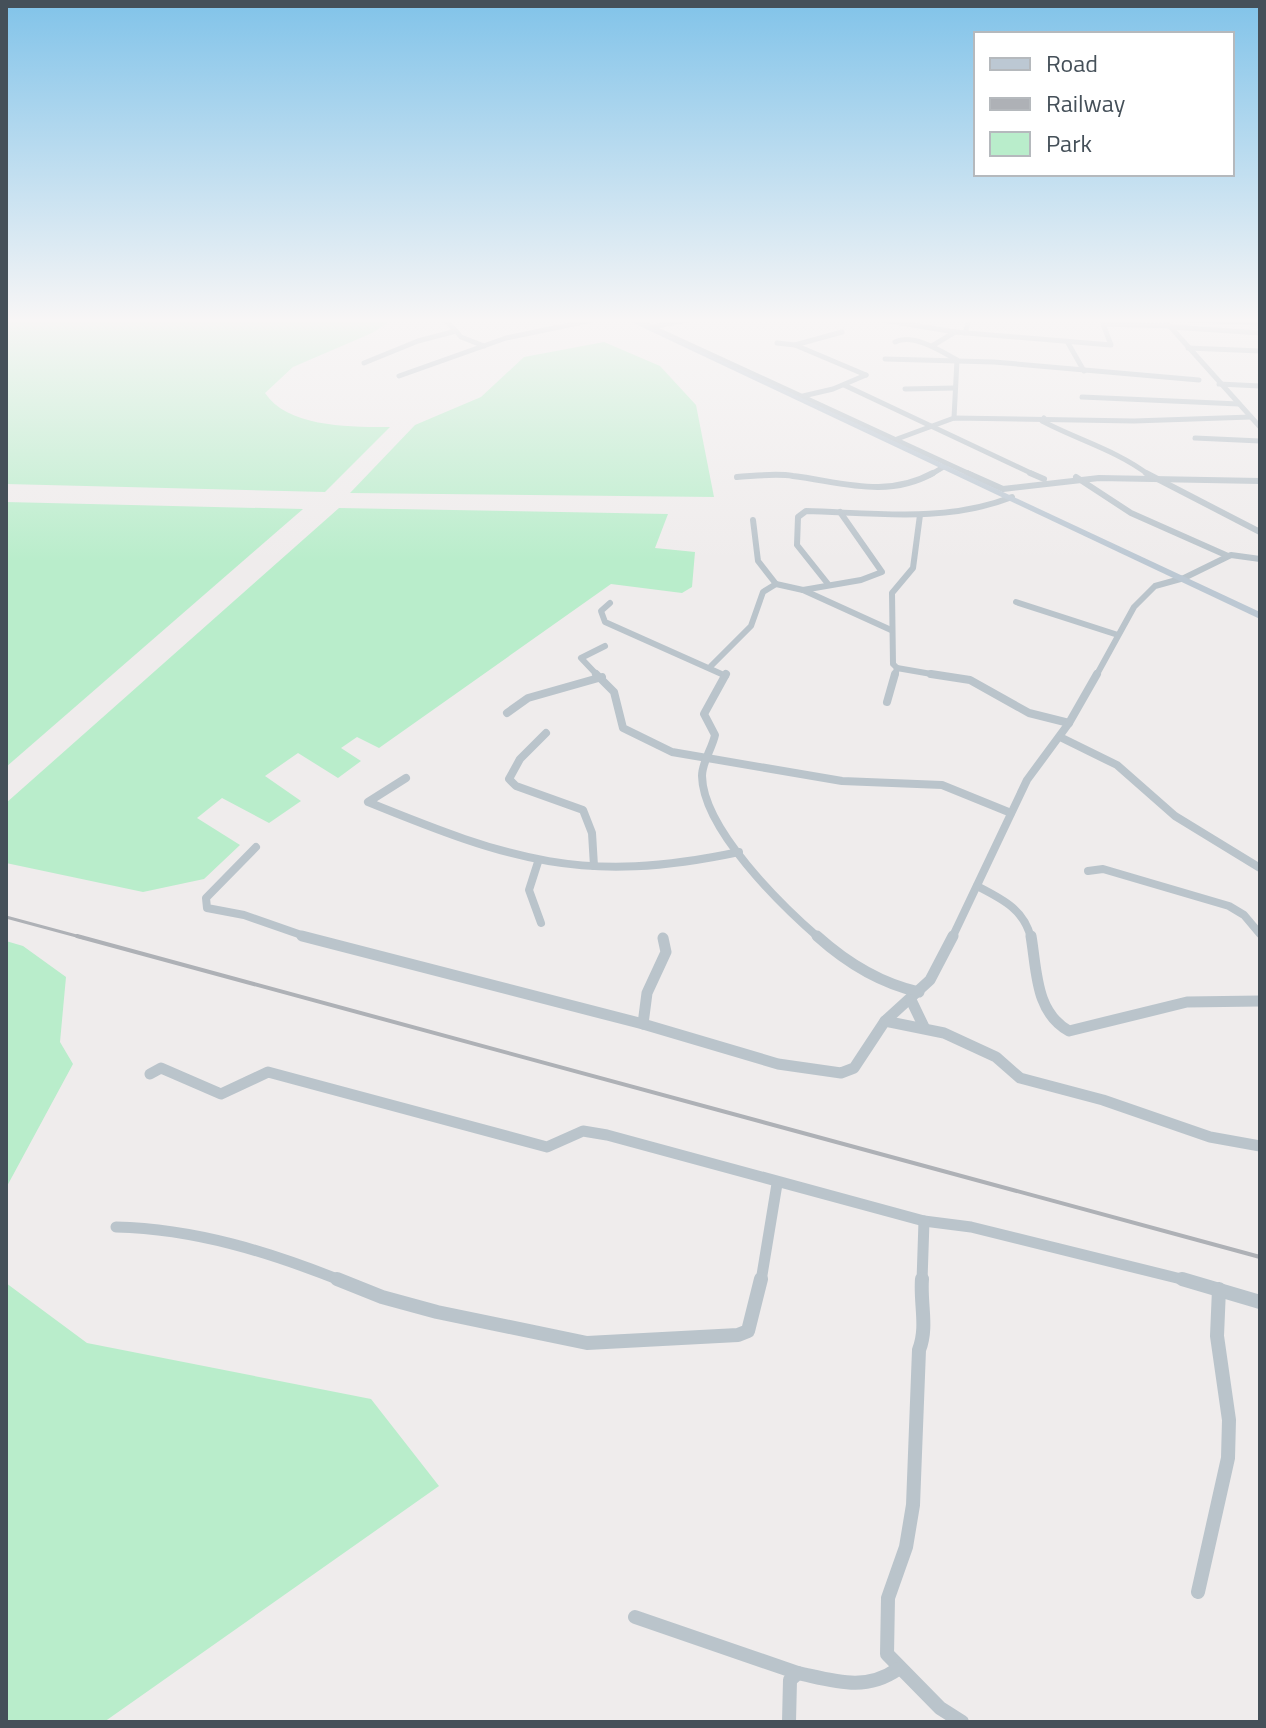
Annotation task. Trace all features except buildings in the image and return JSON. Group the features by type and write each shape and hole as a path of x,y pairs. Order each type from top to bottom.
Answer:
{"main road":[{"path":"805,401 1260,616"}],"street":[{"path":"813,401 1003,489 1044,479 1076,477 1260,481"},
{"path":"878,401 1044,479"},
{"path":"954,418 955,401"},
{"path":"1164,401 1239,404"},
{"path":"1236,401 1260,427"},
{"path":"897,439 954,418 1134,421 1251,417"},
{"path":"1044,418 1042,421 1074,438 1099,444 1130,459 1156,480 1186,491 1260,532"},
{"path":"1195,438 1260,441"},
{"path":"737,477 791,475 841,486 879,489 920,480 945,466"},
{"path":"1076,477 1131,513 1228,556 1260,559"},
{"path":"828,584 797,545 798,517 806,511 964,514 1012,497"},
{"path":"803,590 861,580 882,572 840,512"},
{"path":"920,515 913,568 892,593 893,664 897,668 970,680 1029,713 1069,723"},
{"path":"753,520 758,561 776,584 803,590 891,630"},
{"path":"256,847 206,898 207,908 244,915 282,931 421,969 643,1024 778,1064 841,1073 854,1068 885,1021 915,996 943,958 1027,780 1069,723 1118,635 1147,592 1228,556"},
{"path":"711,666 746,633 763,592 776,584"},
{"path":"1016,602 1118,635"},
{"path":"610,603 601,611 605,622 727,674 728,678 704,714 714,728 702,776 708,801 739,852 830,947 896,989 915,996"},
{"path":"605,646 581,658 614,692 627,732 672,752 842,781 942,785 1011,813"},
{"path":"887,702 897,668"},
{"path":"507,713 528,698 602,677"},
{"path":"546,733 520,759 509,779 516,786 583,810 592,833 594,866"},
{"path":"1060,737 1117,765 1175,816 1242,860 1260,868"},
{"path":"406,778 368,802 417,825 538,862 594,866 669,864 739,852"},
{"path":"538,862 529,890 541,923"},
{"path":"1088,871 1103,869 1229,906 1244,915 1260,934"},
{"path":"977,886 1015,908 1025,920 1033,940 1033,966 1039,988 1053,1022 1059,1028 1069,1031 1186,1000 1228,997 1260,1001"},
{"path":"643,1024 647,993 666,952 663,938"},
{"path":"915,996 924,1027"},
{"path":"885,1021 924,1027 974,1045 996,1057 1020,1078 1103,1100 1210,1137 1260,1146"},
{"path":"150,1074 161,1068 221,1094 268,1072 297,1077 547,1147 583,1131 924,1221 1065,1248 1260,1302"},
{"path":"116,1227 154,1228 267,1251 382,1297 437,1312 575,1342 619,1344 738,1335 748,1331 758,1298 777,1184"},
{"path":"924,1221 920,1300 925,1334 919,1350 913,1505 906,1547 886,1614 887,1654 898,1669 940,1708 962,1722"},
{"path":"1198,1592 1228,1458 1229,1420 1217,1336 1219,1289"},
{"path":"635,1617 798,1673 869,1686 883,1681 898,1669"},
{"path":"789,1722 790,1680 798,1673"}],"green space":[{"path":"6,401 271,401 289,413 322,423 390,427 325,492 6,484"},
{"path":"472,401 692,401 696,405 714,497 350,493 415,425"},
{"path":"6,502 303,509 6,767"},
{"path":"339,508 668,514 655,548 695,552 692,587 682,593 611,584 379,748 357,737 341,748 361,761 338,778 298,753 265,776 301,801 269,823 222,798 197,818 240,845 204,879 143,892 6,863 6,803"},
{"path":"6,941 23,946 66,977 60,1042 73,1064 6,1188"},
{"path":"6,1283 87,1343 371,1399 439,1486 104,1722 6,1722"}],"railway":[{"path":"6,917 84,938"},
{"path":"77,936 1260,1257"}]}
